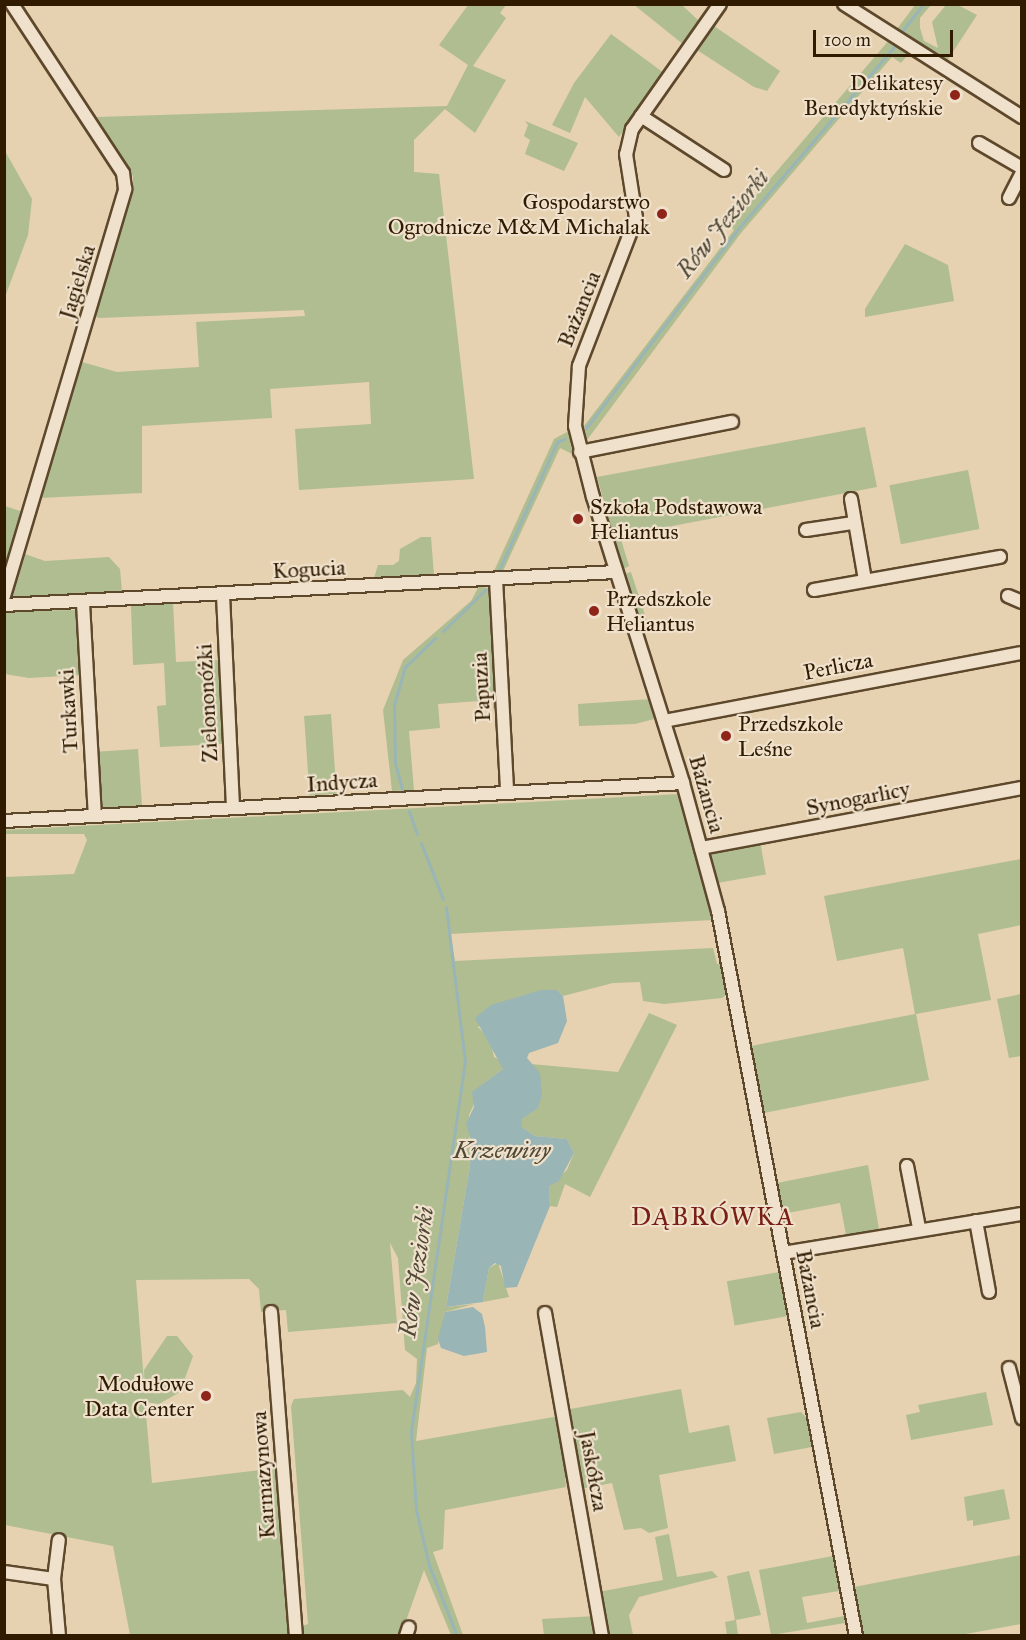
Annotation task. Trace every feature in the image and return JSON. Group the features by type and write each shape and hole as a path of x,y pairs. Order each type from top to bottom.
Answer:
{"street":[{"name":"Jagielska","path":"4,596 125,189 123,174 12,4"},
{"name":"Bażancia","path":"720,4 645,118 632,129 626,154 637,210 635,225 579,366 575,426 580,452 616,572 683,783 721,926 856,1635"},
{"path":"844,4 1022,117"},
{"path":"645,118 724,171"},
{"path":"979,143 1022,170 1010,198"},
{"path":"580,452 732,422"},
{"path":"851,499 853,523 865,580"},
{"path":"806,530 853,523"},
{"path":"814,590 1000,557"},
{"name":"Kogucia","path":"4,605 83,603 616,572"},
{"name":"Papuzia","path":"496,579 507,792"},
{"name":"Zielononóżki","path":"223,595 232,808"},
{"path":"1008,596 1022,603"},
{"name":"Turkawki","path":"83,603 95,816"},
{"name":"Perlicza","path":"664,721 1020,653"},
{"name":"Indycza","path":"4,820 683,783"},
{"name":"Synogarlicy","path":"701,848 1022,788"},
{"path":"907,1166 919,1228"},
{"path":"783,1253 919,1228 1022,1214"},
{"path":"976,1221 989,1292"},
{"name":"Karmazynowa","path":"271,1312 296,1635"},
{"name":"Jaskółcza","path":"545,1313 603,1635"},
{"path":"1009,1368 1022,1418"},
{"path":"59,1540 54,1579 59,1635"},
{"path":"4,1572 54,1579"}],"green space":[{"path":"633,4 682,5 700,22 684,45"},
{"path":"468,5 506,5 500,13 506,18 473,66 506,80 475,133 445,109 414,140 414,172 439,174 474,479 299,490 295,429 371,424 369,382 270,389 272,418 142,426 142,493 40,498 82,362 117,372 199,367 196,322 305,316 304,310 99,318 93,315 132,193 133,176 97,117 447,106 468,65 439,45"},
{"path":"915,5 931,5 920,18 920,28 924,41 938,48 932,22 946,5 958,5 977,15 947,61 897,29"},
{"path":"711,24 780,71 767,91 754,87 694,48"},
{"path":"611,34 664,73 619,137 585,97 570,133 552,125 574,83"},
{"path":"890,39 907,50 906,57 901,63 892,57 741,233 587,440 584,426 734,230 730,226"},
{"path":"525,121 578,143 564,171 525,154 530,140 524,136 528,125"},
{"path":"5,151 32,199 28,235 5,297"},
{"path":"905,244 948,265 954,301 865,317 865,309"},
{"path":"865,427 877,487 620,536 629,566 623,569 597,477"},
{"path":"569,431 572,454 560,448 503,571 494,571 554,439"},
{"path":"968,470 979,529 901,544 889,485"},
{"path":"5,506 23,512 5,571"},
{"path":"421,537 431,537 434,575 374,578 378,565 393,565 399,561 400,549"},
{"path":"25,554 45,561 109,557 120,569 122,592 12,599"},
{"path":"631,572 649,628 644,630 625,574"},
{"path":"479,586 491,589 497,706 493,709 493,700 438,704 440,728 409,731 414,790 392,791 383,710 403,660 471,601"},
{"path":"173,603 176,662 220,660 223,744 160,747 157,706 166,705 164,663 133,665 131,606"},
{"path":"78,610 81,675 29,678 5,674 5,611"},
{"path":"652,699 658,718 635,724 579,726 578,704"},
{"path":"331,714 337,794 310,796 304,716"},
{"path":"138,749 142,806 101,809 97,752"},
{"path":"680,794 713,920 450,934 455,961 713,948 717,964 720,964 726,995 722,998 664,1004 643,1001 640,982 613,983 563,996 557,990 478,1027 490,1039 494,1057 502,1061 503,1069 483,1084 469,1115 470,1166 446,1307 474,1304 445,1312 438,1344 427,1348 416,1441 559,1416 569,1474 565,1478 566,1487 445,1510 443,1549 433,1552 463,1635 451,1635 424,1570 401,1635 304,1635 302,1626 308,1624 291,1406 294,1399 403,1390 410,1397 416,1383 417,1359 405,1350 398,1258 390,1243 397,1323 288,1332 286,1310 261,1312 259,1289 249,1279 136,1280 145,1395 144,1370 167,1336 177,1336 193,1356 180,1392 159,1404 145,1402 152,1483 276,1468 289,1635 130,1635 113,1546 5,1525 5,877 74,874 87,840 84,834 5,834 5,830"},
{"path":"760,841 766,874 716,883 710,850"},
{"path":"1021,859 1021,925 978,934 991,1000 916,1014 929,1080 764,1113 751,1046 915,1014 903,948 837,961 824,896"},
{"path":"1021,994 1021,1056 1009,1058 997,999"},
{"path":"649,1013 677,1025 590,1197 565,1184 557,1207 550,1206 549,1186 567,1170 574,1153 567,1139 535,1136 522,1127 522,1119 533,1111 531,1064 618,1072"},
{"path":"868,1165 879,1229 846,1235 840,1203 782,1214 777,1183"},
{"path":"498,1263 509,1297 483,1302 489,1268"},
{"path":"779,1272 787,1316 735,1326 727,1281"},
{"path":"681,1389 689,1433 729,1425 736,1461 659,1475 668,1528 649,1533 641,1528 624,1530 612,1483 580,1489 565,1410"},
{"path":"986,1392 993,1425 911,1440 906,1415 920,1412 918,1405"},
{"path":"801,1412 806,1417 812,1447 774,1454 767,1418"},
{"path":"1004,1489 1010,1519 973,1526 973,1520 967,1521 964,1497"},
{"path":"669,1534 677,1577 712,1571 718,1577 639,1597 629,1615 633,1635 606,1635 598,1592 663,1580 655,1537"},
{"path":"1021,1555 1021,1624 960,1635 863,1635 854,1587"},
{"path":"833,1556 839,1591 802,1597 807,1623 844,1616 845,1623 771,1635 759,1570"},
{"path":"749,1571 761,1615 736,1620 738,1635 727,1635 725,1622 735,1620 727,1576"},
{"path":"596,1616 600,1635 544,1635 542,1619"}],"water":[{"name":"Krzewiny","path":"541,990 557,990 563,996 567,1021 558,1043 529,1053 527,1058 540,1073 542,1095 538,1108 522,1119 522,1127 535,1136 567,1139 574,1153 559,1181 549,1186 550,1206 517,1287 505,1288 501,1266 495,1263 489,1268 483,1302 446,1307 470,1166 471,1141 466,1124 474,1107 472,1092 503,1069 475,1018 491,1005"},
{"path":"473,1307 482,1314 487,1352 464,1356 441,1348 438,1339 445,1312"}],"waterway":[{"path":"903,30 923,4"},
{"name":"Rów Jeziorki","path":"586,428 738,229 894,47"},
{"name":"Rów Jeziorki","path":"499,570 557,442 564,439"},
{"name":"Rów Jeziorki","path":"443,631 485,590"},
{"name":"Rów Jeziorki","path":"402,789 395,762 394,705 405,667 435,638"},
{"name":"Rów Jeziorki","path":"409,811 417,834"},
{"name":"Rów Jeziorki","path":"421,843 443,899"},
{"name":"Rów Jeziorki","path":"446,907 465,1061 411,1432 416,1510 429,1565 457,1636"}],"place":[{"name":"Delikatesy Benedyktyńskie","path":"955,95"},
{"name":"Gospodarstwo Ogrodnicze M&M Michalak","path":"662,214"},
{"name":"Szkoła Podstawowa Heliantus","path":"578,519"},
{"name":"Przedszkole Heliantus","path":"594,611"},
{"name":"Przedszkole Leśne","path":"726,736"},
{"name":"Modułowe Data Center","path":"206,1396"}],"district":[{"name":"DĄBRÓWKA","path":"713,1217"}]}
